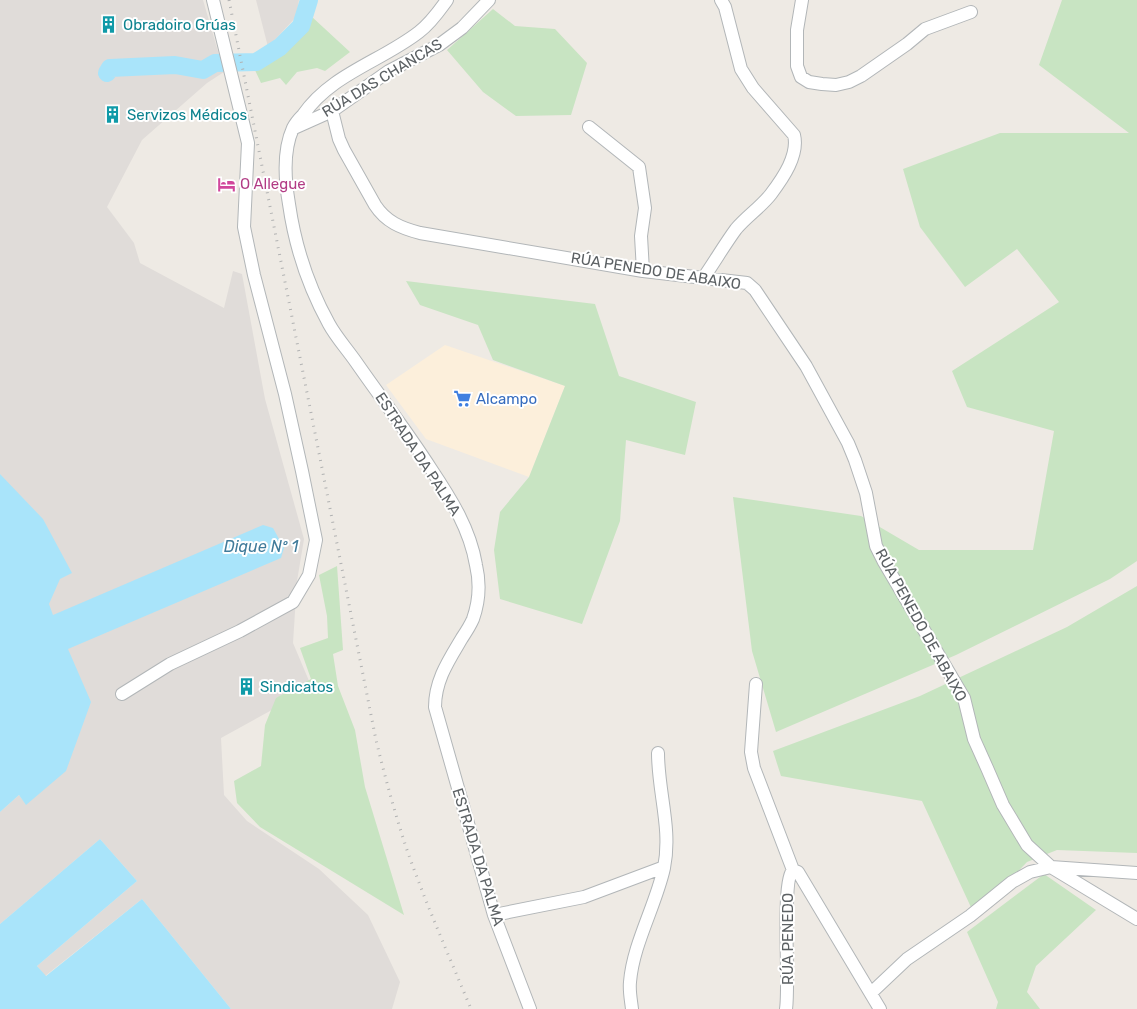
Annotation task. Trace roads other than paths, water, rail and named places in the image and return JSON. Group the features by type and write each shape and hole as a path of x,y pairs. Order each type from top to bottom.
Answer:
{"street":[{"path":"122,694 170,664 240,631 293,602 309,575 316,540 300,461 244,227 248,143 213,0"},
{"name":"ESTRADA DA PALMA","path":"447,0 421,31 349,73 327,89 308,108 292,129 286,154 285,180 293,231 307,280 330,325 421,453 452,502 472,548 477,566 477,604 472,621 438,682 435,694 435,707 494,915 530,1009"},
{"name":"RÚA DAS CHANCAS","path":"292,129 332,111 389,71 439,45 462,28 489,0"},
{"path":"704,277 737,228 771,194 789,166 794,155 796,143 794,135 752,88 741,69 725,7 721,0"},
{"path":"802,0 796,30 797,66 801,77 809,82 836,85 849,82 861,76 925,29 971,12"},
{"name":"RÚA PENEDO DE ABAIXO","path":"332,111 342,145 375,205 388,220 402,228 420,233 643,271 746,283 755,290 806,366 855,460 872,522 876,546 964,698 974,739 1003,805 1027,845 1051,867 1137,919"},
{"path":"589,127 639,167 645,208 641,236 643,271"},
{"path":"756,684 750,752 754,768 793,870 798,872 880,1009"},
{"path":"632,1009 630,982 635,959 664,867 667,831 658,771 658,753"},
{"path":"494,915 584,897 664,867"},
{"path":"871,992 907,959 970,916 1012,882 1030,872 1051,867 1137,873"},
{"name":"RÚA PENEDO","path":"786,1009 788,966 787,893 790,872 793,870"}],"water":[{"name":"Dique Nº 1","path":"0,474 43,519 72,573 60,579 49,604 53,615 263,525 273,528 284,548 281,558 68,649 91,702 66,771 26,805 19,795 0,812"},
{"path":"100,839 137,881 37,966 46,976 142,899 231,1009 0,1009 0,924"}],"waterway":[{"path":"107,73 110,68 175,65 203,70 215,63 256,62 280,47 301,26 309,0"}],"railway":[{"path":"229,0 376,740 407,850 471,1009"}],"place":[{"name":"Obradoiro Grúas","path":"109,25"},
{"name":"Servizos Médicos","path":"113,115"},
{"name":"O Allegue","path":"226,184"},
{"name":"Alcampo","path":"462,399"},
{"name":"Sindicatos","path":"246,687"}]}
